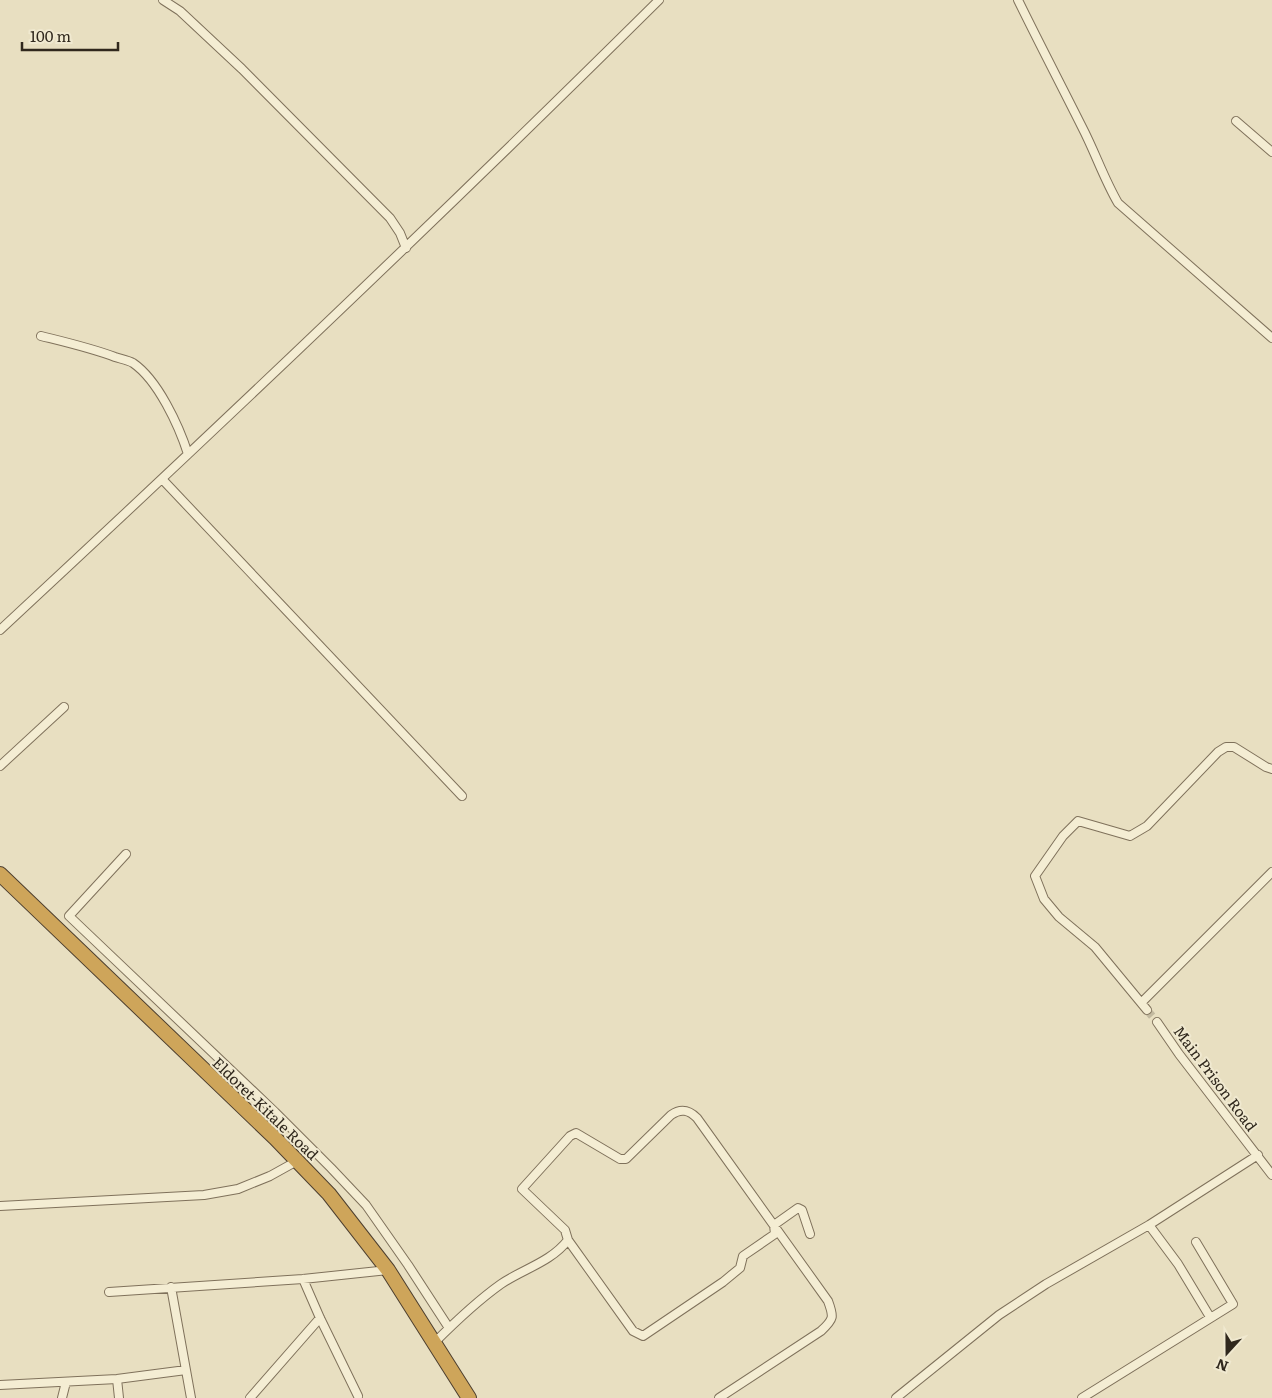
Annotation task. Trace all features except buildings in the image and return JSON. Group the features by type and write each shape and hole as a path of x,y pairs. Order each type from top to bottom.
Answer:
{"highway":[{"name":"Eldoret-Kitale Road","path":"0,874 297,1160 349,1218 388,1270 469,1398"}],"street":[{"path":"164,0 176,3 180,11 242,69 390,218 400,233 406,248"},
{"path":"0,630 162,480 406,248 659,0"},
{"path":"1018,0 1095,153 1107,184 1118,204 1272,338"},
{"path":"1236,121 1272,152"},
{"path":"41,336 123,359 131,362 144,372 160,394 188,454"},
{"path":"162,480 462,796"},
{"path":"0,766 64,707"},
{"path":"1147,1010 1095,946 1059,917 1044,899 1035,876 1062,836 1078,821 1130,836 1147,826 1226,746 1234,747 1272,769"},
{"path":"126,854 69,916 275,1112 360,1199 408,1265 449,1328"},
{"path":"1142,1002 1272,872"},
{"name":"Main Prison Road","path":"1157,1022 1179,1054 1272,1175"},
{"path":"720,1398 805,1342 831,1321 832,1314 828,1301 697,1118 690,1111 671,1114 623,1160 576,1133 522,1189 565,1230 568,1240 633,1331 643,1336 723,1282 740,1268 744,1256 775,1234 774,1226"},
{"path":"896,1398 999,1315 1046,1284 1149,1225 1258,1155"},
{"path":"0,1206 204,1195 238,1189 270,1176 297,1160"},
{"path":"774,1226 798,1208 802,1210 810,1234"},
{"path":"1149,1225 1178,1264 1210,1317"},
{"path":"434,1343 501,1284 515,1274 555,1254 568,1240"},
{"path":"1082,1398 1232,1304 1196,1242"},
{"path":"109,1292 303,1279 388,1270"},
{"path":"303,1279 358,1396"},
{"path":"171,1287 191,1398"},
{"path":"250,1398 320,1318"},
{"path":"0,1385 117,1379 186,1370"},
{"path":"117,1379 118,1398"},
{"path":"62,1398 66,1382"}],"tunnel":[{"path":"1147,1010 1157,1022"}]}
